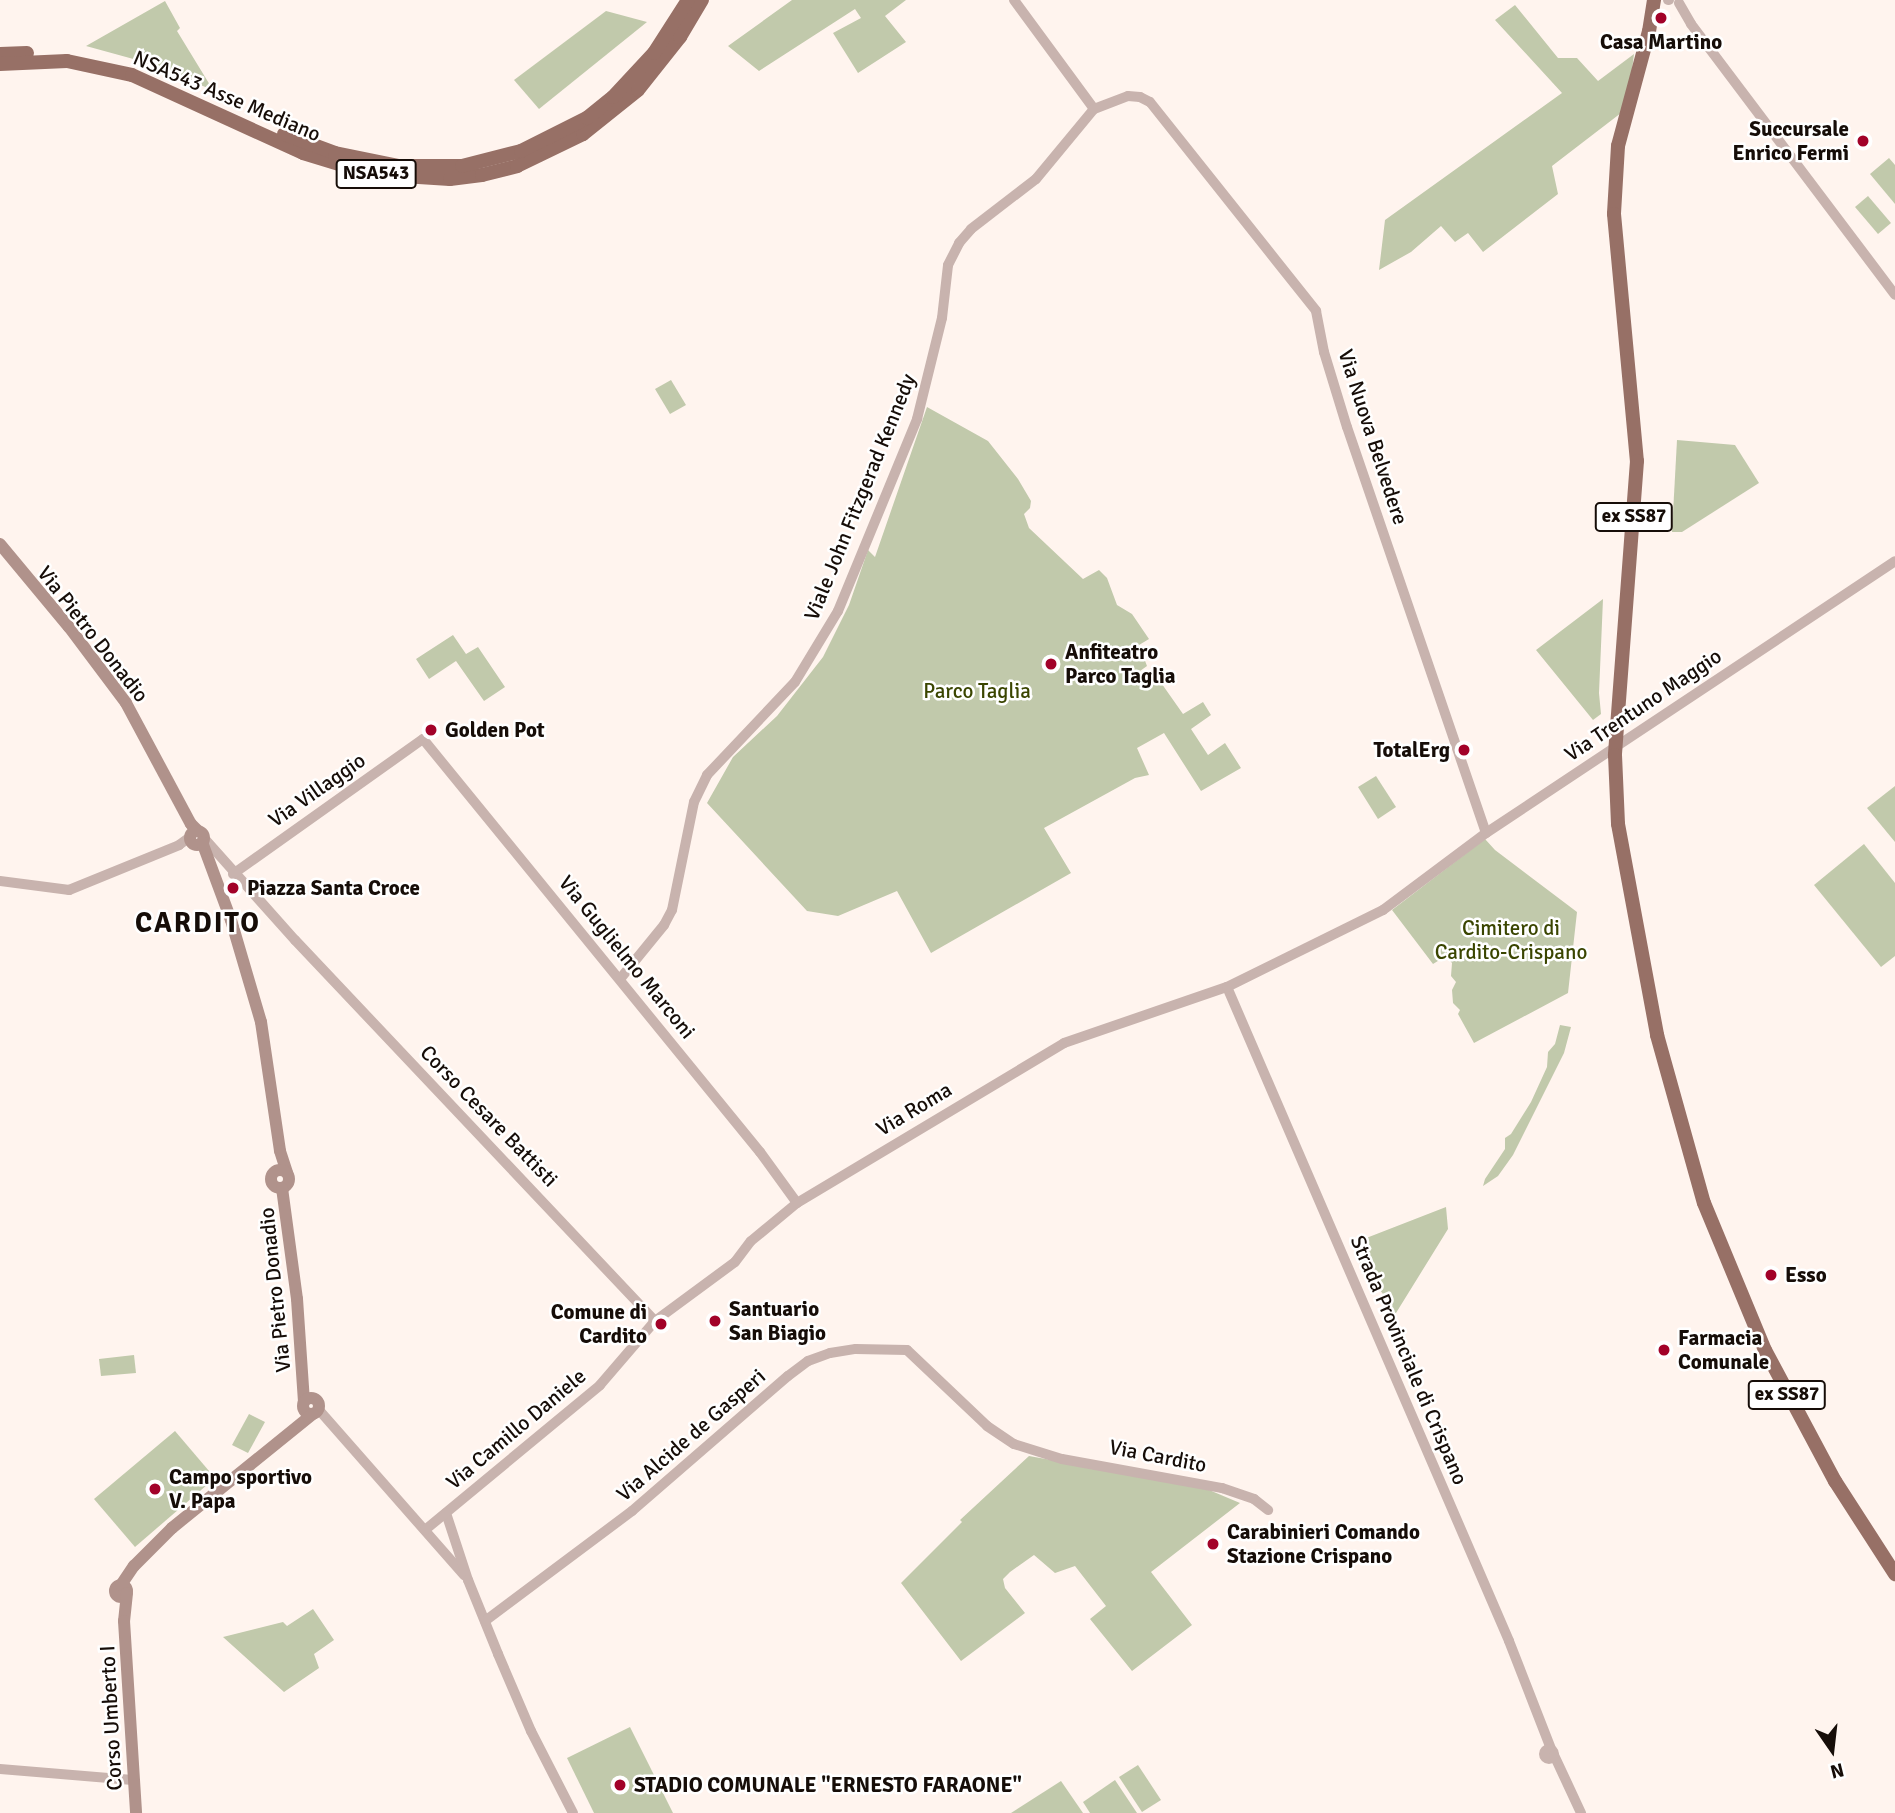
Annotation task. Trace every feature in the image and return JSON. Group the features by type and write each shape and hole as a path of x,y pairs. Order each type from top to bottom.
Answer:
{"highway":[{"name":"NSA543 Asse Mediano","path":"0,54 79,57 133,71 293,138 374,164 462,166 521,151 587,118 613,97 654,53 688,0"},
{"name":"NSA543 Asse Mediano","path":"0,64 67,61 132,75 303,153 372,174 450,179 482,175 517,166 583,134 638,90 660,64 702,0"},
{"name":"ex SS87","path":"1654,0 1649,31 1618,146 1614,214 1637,461 1615,755 1618,824 1657,1035 1704,1203 1765,1350 1800,1420 1835,1481 1895,1574"}],"main road":[{"name":"Via Pietro Donadio","path":"0,544 69,627 126,703 195,840 231,920 261,1022 282,1172 271,1181 274,1186 282,1188 310,1404 302,1423 172,1528 144,1556 123,1591"},
{"name":"Corso Umberto I","path":"123,1591 136,1813"}],"street":[{"path":"1014,0 1094,108"},
{"path":"1673,1 1895,295"},
{"name":"Via Nuova Belvedere","path":"1094,108 1128,96 1144,98 1170,126 1316,311 1347,427 1486,833"},
{"name":"Viale John Fitzgerad Kennedy","path":"620,979 664,925 672,910 694,802 707,775 795,682 838,611 917,419 942,318 948,265 971,229 1036,179 1094,108"},
{"name":"Via Trentuno Maggio","path":"1416,886 1486,833 1895,561"},
{"name":"Via Guglielmo Marconi","path":"423,738 760,1152 797,1203"},
{"name":"Via Villaggio","path":"233,873 423,738"},
{"path":"0,881 69,890 195,840"},
{"name":"Corso Cesare Battisti","path":"195,840 233,873 655,1321"},
{"name":"Via Roma","path":"655,1321 735,1262 751,1241 797,1203 1064,1044 1227,987 1383,910 1416,886"},
{"name":"Strada Provinciale di Crispano","path":"1227,987 1581,1813"},
{"name":"Via Camillo Daniele","path":"425,1530 600,1385 655,1321"},
{"name":"Via Alcide de Gasperi","path":"485,1621 632,1511 808,1361 830,1353 856,1349 907,1350 987,1426 1014,1444 1036,1452"},
{"path":"310,1404 468,1580"},
{"name":"Via Cardito","path":"1036,1452 1222,1488 1254,1499 1268,1510"},
{"path":"446,1513 468,1580 498,1654 531,1731 573,1813"},
{"path":"446,1554 455,1557 458,1550"},
{"path":"0,1769 133,1780"}],"green space":[{"path":"792,0 906,0 885,16 906,42 858,73 833,33 861,18 855,9 759,71 728,46"},
{"path":"165,1 180,28 177,31 213,90 137,60 86,46"},
{"path":"1515,5 1558,58 1577,58 1598,81 1634,54 1630,86 1621,113 1552,166 1558,194 1483,252 1468,233 1455,242 1441,226 1411,252 1379,270 1385,220 1562,93 1495,20"},
{"path":"606,11 647,22 539,109 514,80"},
{"path":"1889,158 1895,165 1895,204 1870,174"},
{"path":"1868,196 1891,223 1878,234 1855,207"},
{"path":"671,380 686,405 670,414 655,389"},
{"name":"Parco Taglia","path":"927,407 988,441 1018,479 1031,501 1030,508 1024,514 1029,528 1083,579 1099,570 1107,578 1117,605 1132,614 1149,639 1139,645 1147,666 1140,671 1157,677 1183,714 1203,702 1211,715 1191,729 1208,755 1225,743 1241,768 1201,791 1164,733 1137,748 1149,775 1135,778 1044,828 1071,873 931,953 897,891 838,916 807,911 707,803 733,757 777,716 823,657 849,605 868,550 875,557"},
{"path":"1677,440 1735,445 1759,483 1682,532 1672,532"},
{"path":"1603,599 1599,693 1601,714 1593,720 1536,650"},
{"path":"453,635 466,654 478,647 505,687 484,701 456,661 429,679 416,659"},
{"path":"1376,776 1396,807 1378,819 1358,787"},
{"path":"1895,786 1895,842 1867,808"},
{"name":"Cimitero di Cardito-Crispano","path":"1485,839 1495,850 1577,912 1568,993 1474,1043 1458,1014 1460,1010 1453,1003 1452,990 1456,982 1451,976 1452,963 1446,956 1433,964 1392,910"},
{"path":"1864,844 1895,883 1895,956 1881,967 1814,885"},
{"path":"1560,1025 1571,1027 1564,1053 1513,1155 1498,1176 1483,1186 1505,1149 1505,1138 1511,1134 1531,1102 1547,1067 1548,1052 1555,1044"},
{"path":"1446,1207 1448,1229 1396,1313 1389,1314 1383,1294 1359,1262 1364,1257 1356,1242"},
{"path":"134,1355 136,1373 101,1376 99,1359"},
{"path":"249,1414 265,1422 248,1453 232,1445"},
{"name":"Campo sportivo V. Papa","path":"175,1431 215,1478 135,1547 94,1499"},
{"path":"1029,1456 1202,1487 1240,1503 1151,1572 1192,1625 1132,1671 1090,1619 1106,1606 1075,1566 1055,1573 1034,1555 1010,1572 1003,1579 1005,1588 1025,1613 961,1661 901,1583 962,1522 960,1520"},
{"path":"313,1609 334,1640 314,1654 319,1668 284,1692 223,1637 283,1622 287,1626"},
{"name":"STADIO COMUNALE \"ERNESTO FARAONE\"","path":"630,1727 673,1813 594,1813 567,1758"},
{"path":"1138,1765 1161,1800 1142,1812 1119,1777"},
{"path":"1115,1780 1137,1813 1090,1813 1083,1802"},
{"path":"1061,1781 1083,1813 1011,1813"}],"place":[{"name":"Casa Martino","path":"1661,18"},
{"name":"Succursale Enrico Fermi","path":"1863,141"},
{"name":"Anfiteatro Parco Taglia","path":"1051,664"},
{"name":"Golden Pot","path":"431,730"},
{"name":"TotalErg","path":"1464,750"},
{"name":"Piazza Santa Croce","path":"233,888"},
{"name":"Esso","path":"1771,1275"},
{"name":"Santuario San Biagio","path":"715,1321"},
{"name":"Comune di Cardito","path":"661,1324"},
{"name":"Farmacia Comunale","path":"1664,1350"},
{"name":"Campo sportivo V. Papa","path":"155,1489"},
{"name":"Carabinieri Comando Stazione Crispano","path":"1213,1544"},
{"name":"STADIO COMUNALE \"ERNESTO FARAONE\"","path":"620,1785"}],"district":[{"name":"CARDITO","path":"198,923"}]}
